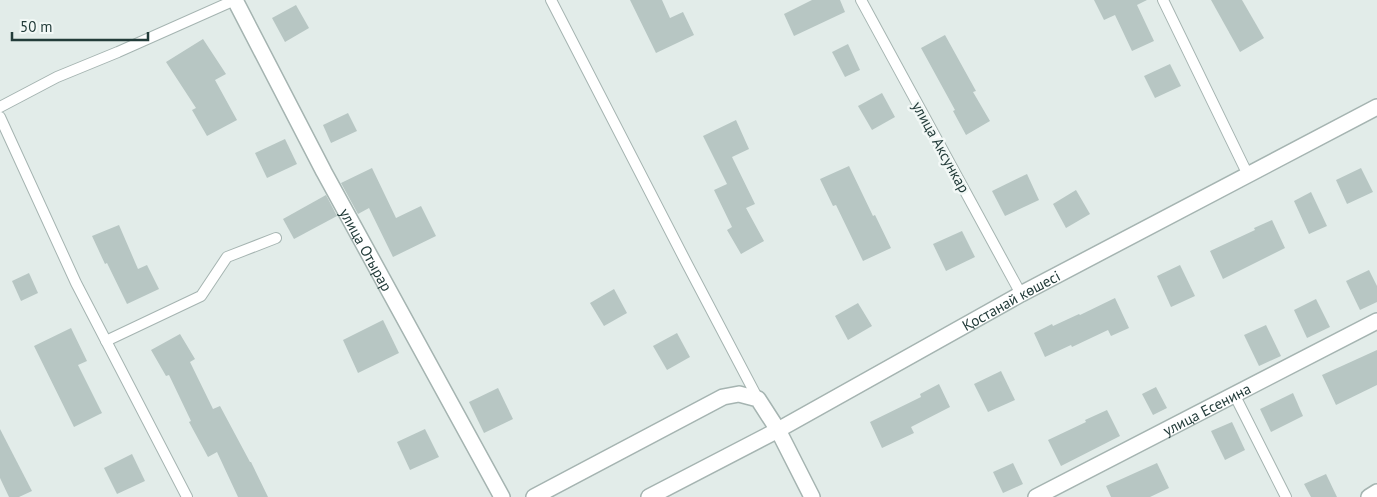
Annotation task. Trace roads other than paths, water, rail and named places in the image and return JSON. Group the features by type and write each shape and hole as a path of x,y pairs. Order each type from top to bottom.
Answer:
{"street":[{"name":"улица Отырар","path":"235,0 324,172 502,497"},
{"name":"Қостанай көшесі","path":"649,497 778,430 1021,294 1377,107"},
{"name":"улица Есенина","path":"1036,497 1377,321"},
{"path":"534,497 723,397 738,394 758,398 778,430 812,497"},
{"path":"1369,497 1377,492"}],"lane":[{"path":"0,107 57,77 235,0"},
{"path":"551,0 758,398"},
{"name":"улица Аксункар","path":"861,0 1021,294"},
{"path":"1163,0 1248,175"},
{"path":"0,117 76,283 187,497"},
{"path":"106,341 201,296 227,257 276,238"},
{"path":"1234,394 1286,497"}]}
